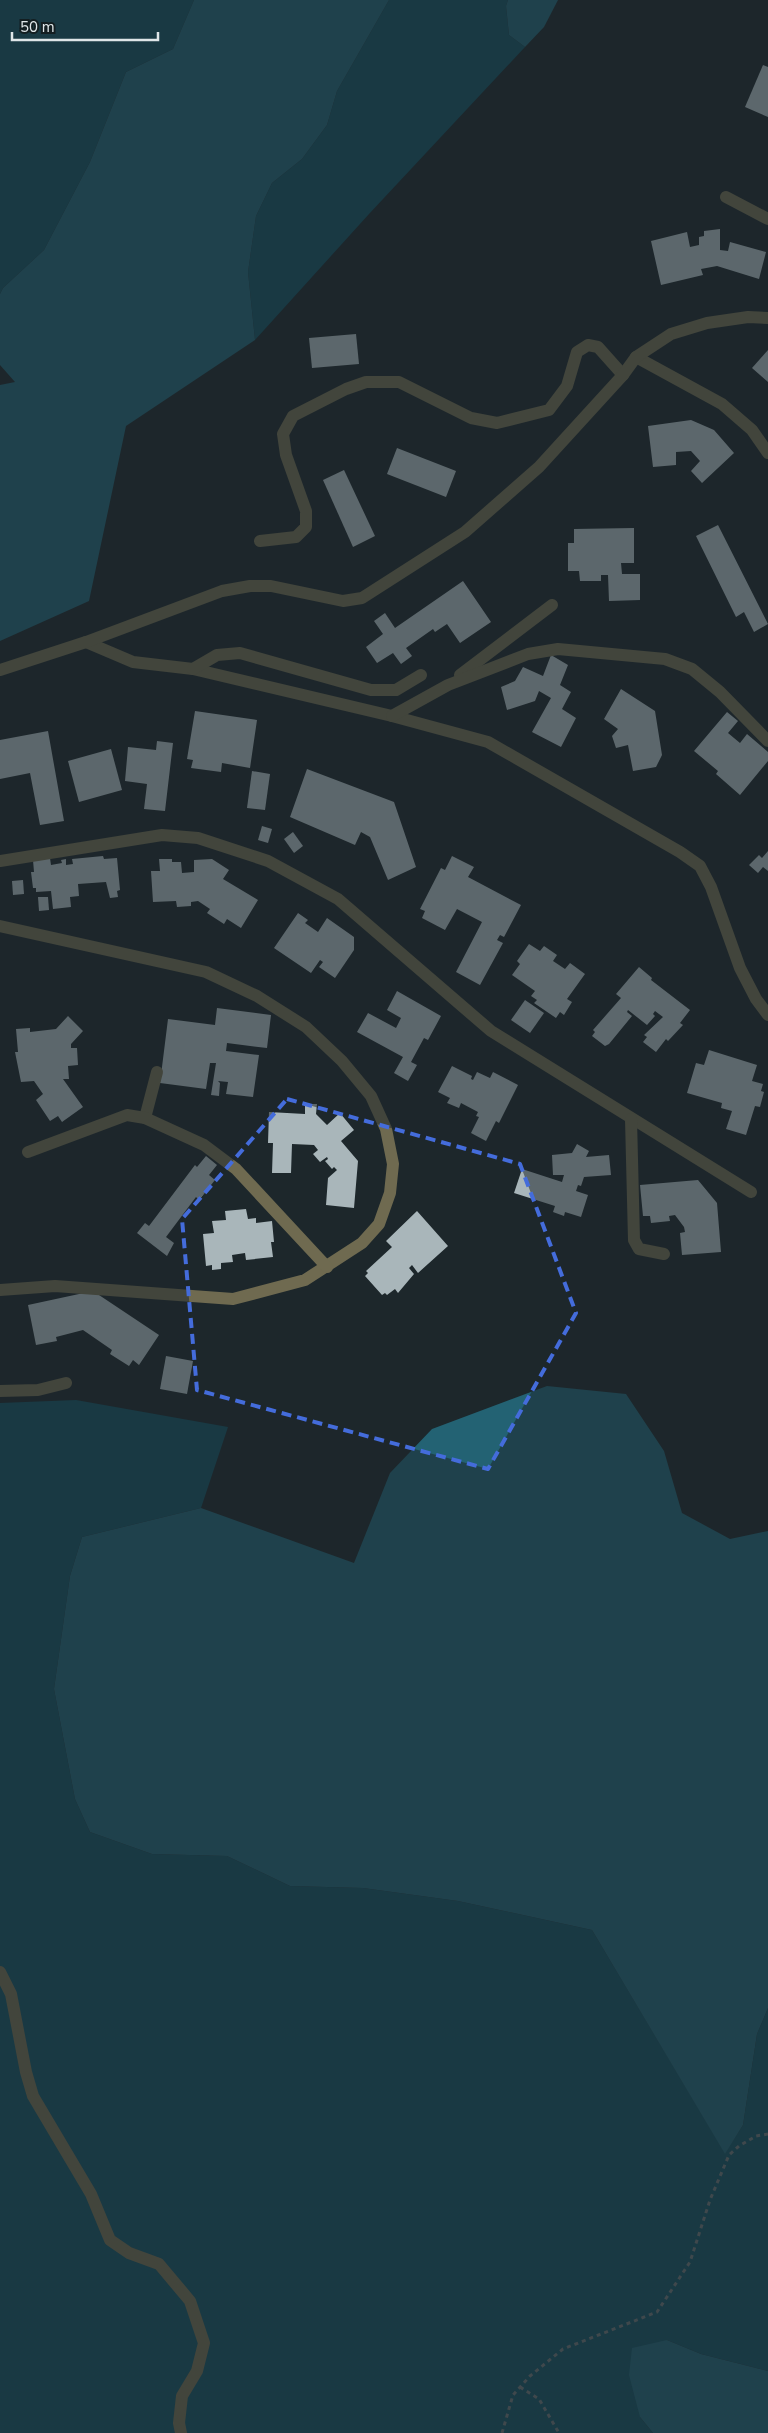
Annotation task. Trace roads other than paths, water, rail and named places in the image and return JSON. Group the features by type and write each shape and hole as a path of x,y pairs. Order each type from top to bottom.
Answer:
{"street":[{"path":"726,196 768,219"},
{"path":"0,670 86,642 222,591 250,586 271,586 343,601 362,598 465,532 539,467 623,376 636,358 671,334 707,323 748,317 768,318"},
{"path":"260,541 296,537 306,527 306,511 286,455 283,434 293,416 346,389 366,382 399,382 471,418 497,423 549,410 567,386 577,352 588,345 598,347 623,376"},
{"path":"636,358 722,404 752,430 768,454"},
{"path":"392,716 448,684 552,605"},
{"path":"86,642 133,662 193,669 392,716 488,742 680,852 700,866 711,887 740,968 756,999 768,1015"},
{"path":"448,684 528,654 558,649 664,658 692,669 720,692 768,741"},
{"path":"193,669 217,655 240,653 372,690 396,690 420,675"},
{"path":"0,861 162,835 198,838 268,861 338,899 490,1031 751,1192"},
{"path":"0,926 206,972 257,996 306,1027 342,1061 371,1096 386,1129 393,1164 390,1194 379,1224 362,1243 306,1280 233,1299 54,1286 0,1290"},
{"path":"145,1118 157,1072"},
{"path":"28,1152 119,1117 127,1115 145,1118 204,1145 236,1169 327,1267"},
{"path":"631,1119 634,1240 639,1249 664,1254"},
{"path":"0,1391 38,1390 66,1383"},
{"path":"0,1972 11,1994 26,2072 33,2096 92,2194 110,2240 128,2253 159,2264 190,2301 204,2343 197,2371 182,2396 179,2423 181,2433"}]}
